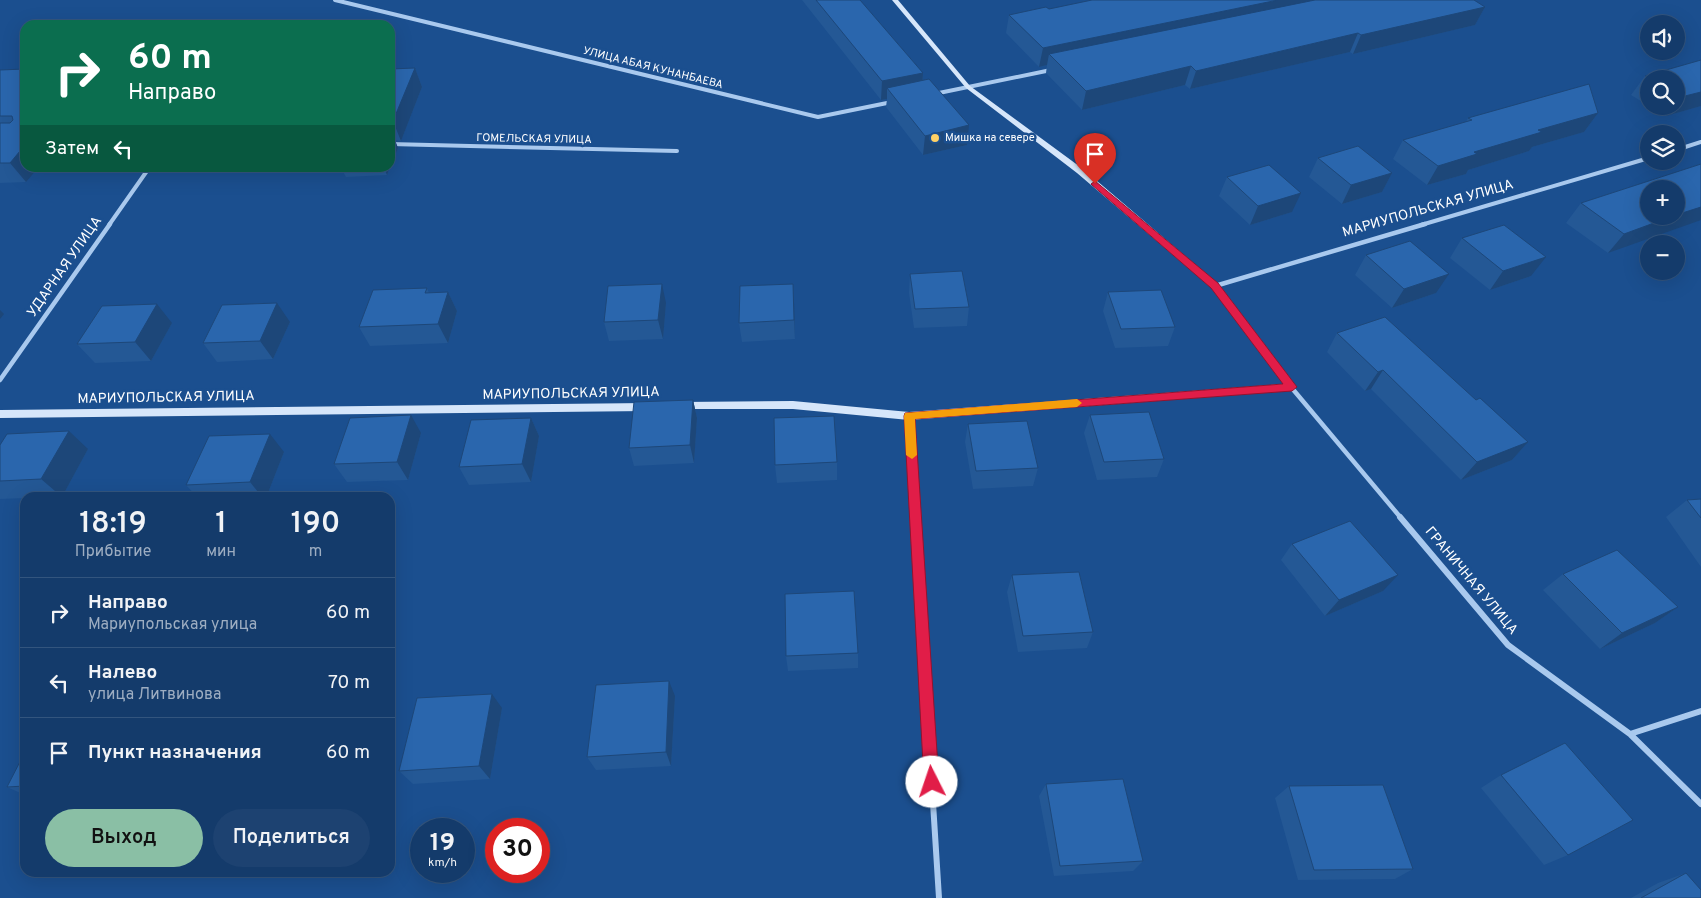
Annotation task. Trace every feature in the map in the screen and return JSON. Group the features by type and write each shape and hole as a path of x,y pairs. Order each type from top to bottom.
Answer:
{"street":[{"name":"УЛИЦА АБАЯ КУНАНБАЕВА","path":"335,0 818,117 893,102"},
{"path":"895,0 968,87 1080,171 1215,286 1292,387"},
{"path":"931,95 1056,69"},
{"path":"1685,147 1701,142"},
{"name":"ГОМЕЛЬСКАЯ УЛИЦА","path":"395,144 677,151"},
{"name":"МАРИУПОЛЬСКАЯ УЛИЦА","path":"1215,286 1640,161"},
{"name":"УДАРНАЯ УЛИЦА","path":"0,380 146,172"},
{"name":"МАРИУПОЛЬСКАЯ УЛИЦА","path":"674,406 794,405 909,416 1292,387"},
{"name":"ГРАНИЧНАЯ УЛИЦА","path":"1292,387 1508,645 1630,734 1701,804"},
{"name":"МАРИУПОЛЬСКАЯ УЛИЦА","path":"0,414 655,406"},
{"path":"909,416 939,898"},
{"path":"1630,734 1701,711"}],"building":[{"path":"816,0 860,0 923,73 882,81"},
{"path":"1092,0 1278,0 1043,48 1009,15"},
{"path":"1315,0 1474,0 1485,7 1361,35 1358,33 1196,71 1191,66 1086,91 1049,54"},
{"path":"1701,60 1701,92 1685,96 1685,70 1666,70"},
{"path":"415,68 395,116 395,69"},
{"path":"20,69 20,151 10,163 0,163 0,123 10,123 13,120 12,116 0,116 0,70"},
{"path":"929,79 969,125 925,136 887,88"},
{"path":"1589,84 1598,113 1538,130 1542,132 1474,152 1477,154 1438,166 1403,140 1472,120 1468,118"},
{"path":"1358,146 1392,173 1351,185 1318,158"},
{"path":"1701,164 1701,207 1685,212 1685,180 1652,180"},
{"path":"1269,165 1301,193 1258,206 1227,177"},
{"path":"1640,184 1640,225 1648,225 1624,234 1581,203"},
{"path":"1504,225 1546,257 1503,271 1462,238"},
{"path":"1410,241 1449,274 1404,289 1366,255"},
{"path":"962,271 969,307 915,309 910,274"},
{"path":"662,284 658,320 604,322 608,286"},
{"path":"793,284 794,320 739,323 740,286"},
{"path":"427,288 425,293 448,292 438,324 359,327 373,290"},
{"path":"1161,290 1175,327 1121,329 1108,292"},
{"path":"277,303 260,341 203,343 222,305"},
{"path":"157,304 135,342 77,344 102,306"},
{"path":"1385,317 1476,400 1480,398 1528,442 1477,462 1383,370 1378,372 1337,333"},
{"path":"693,400 690,445 629,448 634,402"},
{"path":"1149,412 1164,459 1104,462 1090,415"},
{"path":"411,415 397,462 334,464 350,418"},
{"path":"834,416 837,462 775,465 774,418"},
{"path":"531,418 522,464 459,467 471,420"},
{"path":"1027,421 1038,468 976,471 968,424"},
{"path":"69,431 41,479 0,481 0,445 7,434"},
{"path":"270,434 250,482 186,485 209,436"},
{"path":"1701,499 1701,518 1687,500"},
{"path":"1350,521 1398,575 1339,600 1292,544"},
{"path":"1617,550 1678,607 1622,633 1563,574"},
{"path":"1079,572 1093,632 1023,636 1012,575"},
{"path":"854,591 858,653 786,656 785,594"},
{"path":"669,681 666,752 587,757 596,685"},
{"path":"492,694 479,766 399,771 417,698"},
{"path":"1565,743 1633,820 1568,855 1501,775"},
{"path":"20,762 20,786 7,787"},
{"path":"1123,779 1143,861 1060,866 1046,784"},
{"path":"1383,785 1413,869 1314,870 1289,786"},
{"path":"1686,873 1701,890 1701,898 1641,898"}],"slow traffic":[{"path":"912,455 909,416 1077,403"}],"place":[{"name":"Мишка на севере","path":"935,138"}],"route":[{"path":"932,782 909,416 1292,387 1215,286 1095,184"}]}
